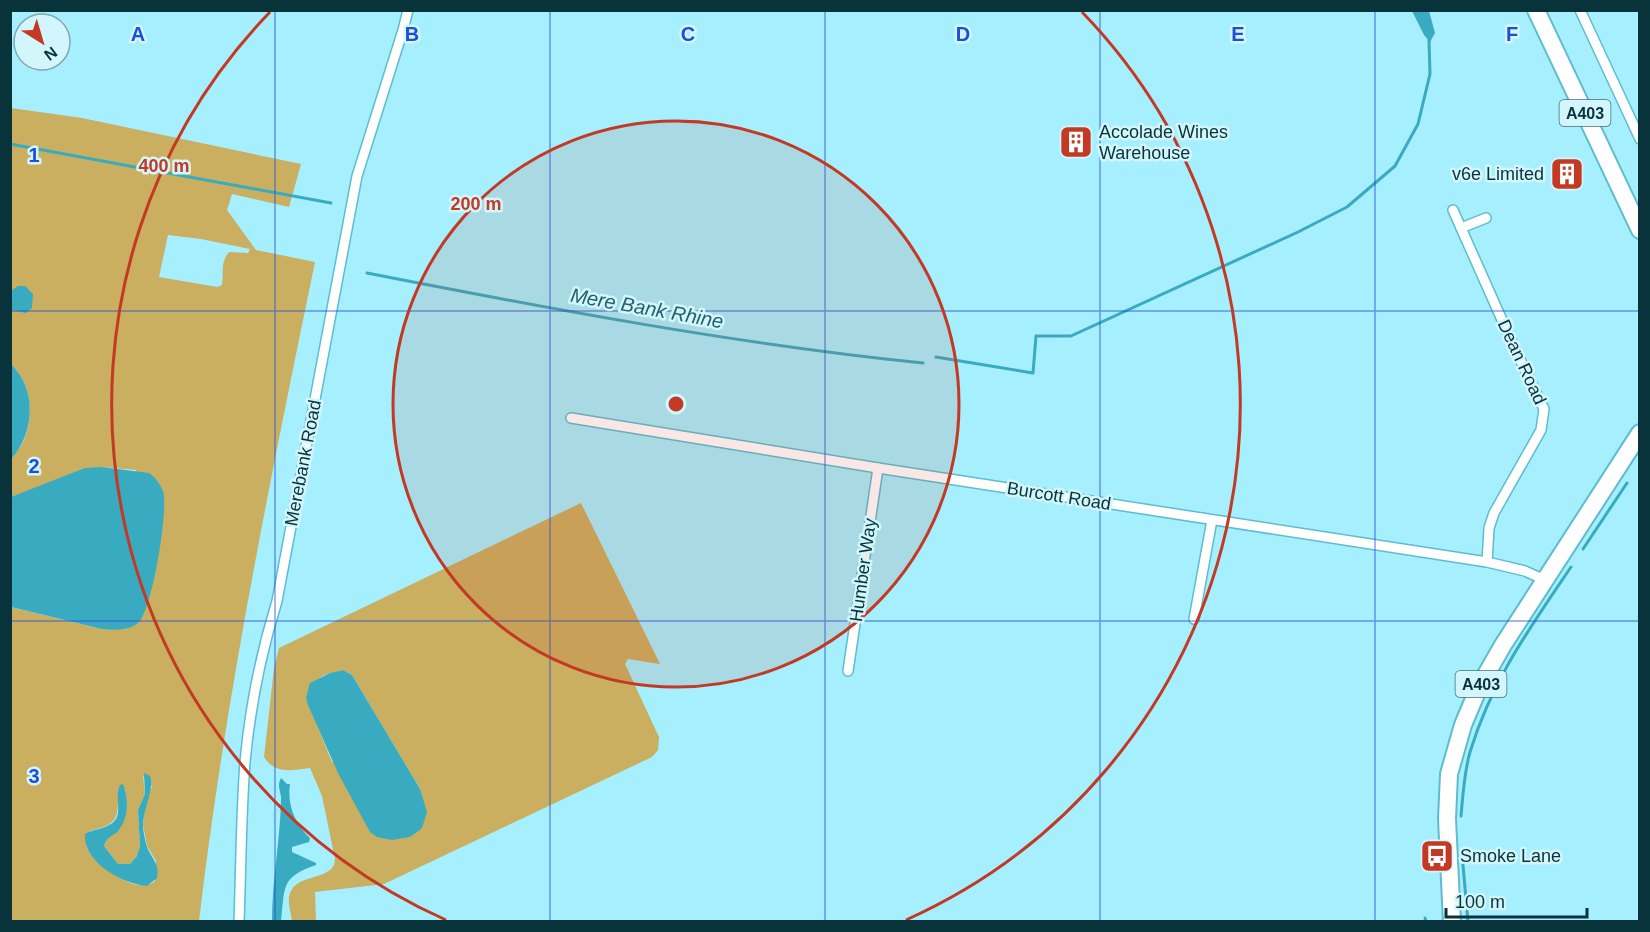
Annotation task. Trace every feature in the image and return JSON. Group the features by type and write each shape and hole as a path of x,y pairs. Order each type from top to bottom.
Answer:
{"highway":[{"name":"A403","path":"1536,10 1636,223 1640,243"},
{"name":"A403","path":"1452,921 1447,819 1449,774 1463,725 1479,687 1503,645 1636,439 1640,423"}],"street":[{"name":"Merebank Road","path":"239,921 245,761 258,675 265,639 277,601 357,176 408,10"},
{"path":"1580,10 1640,138"},
{"name":"Dean Road","path":"1454,210 1544,409 1541,430 1494,513 1489,528 1487,562"},
{"path":"1461,228 1486,218"},
{"name":"Burcott Road","path":"571,418 1487,562 1525,571 1545,580"},
{"name":"Humber Way","path":"848,671 878,468"},
{"path":"1194,620 1212,520"}],"shaded area":[{"path":"11,108 82,118 301,164 289,207 232,194 227,210 256,250 315,262 265,508 235,673 199,921 11,921 10,607 102,629 121,628 139,622 136,470 102,467 11,497 10,462 26,434 30,413 27,391 18,372 11,364","holes":["168,235 201,239 250,249 248,253 229,252 223,264 222,285 217,287 159,277","143,776 152,786 145,807 143,825 147,846 156,861 155,881 147,885 137,885 108,869 87,847 90,831 107,825 115,818 118,789 125,789 124,817 120,827 107,839 104,846 118,864 130,864 137,856 140,846 138,810 145,794"]},
{"path":"581,503 660,664 628,659 625,664 659,737 658,750 652,757 384,884 315,892 316,921 292,921 289,900 294,886 329,871 335,859 322,796 310,768 279,769 264,757 274,668 279,648","holes":["343,670 352,675 420,789 332,762 306,698 320,678"]}],"water":[{"path":"1412,11 1429,11 1435,33 1430,42 1424,35"},
{"path":"18,286 25,286 33,294 32,308 26,313 11,310 11,291"},
{"path":"11,364 25,386 30,411 25,437 11,459"},
{"path":"102,467 149,473 163,491 164,517 158,559 149,600 138,623 125,629 102,629 11,607 11,497 85,468"},
{"path":"343,670 352,675 420,789 427,812 422,828 410,837 392,840 377,837 370,832 338,773 308,705 306,698 310,683 330,673"},
{"path":"144,773 150,776 151,782 143,828 147,847 158,873 157,878 147,886 126,881 106,870 90,854 85,834 114,822 118,812 118,790 123,784 127,803 124,822 117,832 107,839 104,846 118,864 130,864 137,856 140,846 138,810 145,794"},
{"path":"281,778 290,784 293,814 300,827 310,838 309,842 292,847 292,852 316,865 304,869 290,879 284,892 281,921 272,921 281,798 279,784"}],"waterway":[{"path":"936,357 1033,373 1036,336 1071,336 1298,232 1347,207 1395,166 1418,124 1430,74 1429,40"},
{"name":"Mere Bank Rhine","path":"10,144 331,203"},
{"name":"Mere Bank Rhine","path":"367,273 713,336 923,363"},
{"path":"1583,549 1627,483"},
{"path":"1461,816 1468,760 1489,701 1513,656 1571,567"},
{"path":"1462,854 1468,922"},
{"path":"1425,918 1426,922"}],"place":[{"name":"Accolade Wines Warehouse","path":"1076,142"},
{"name":"v6e Limited","path":"1567,174"},
{"name":"Smoke Lane","path":"1437,856"}]}
